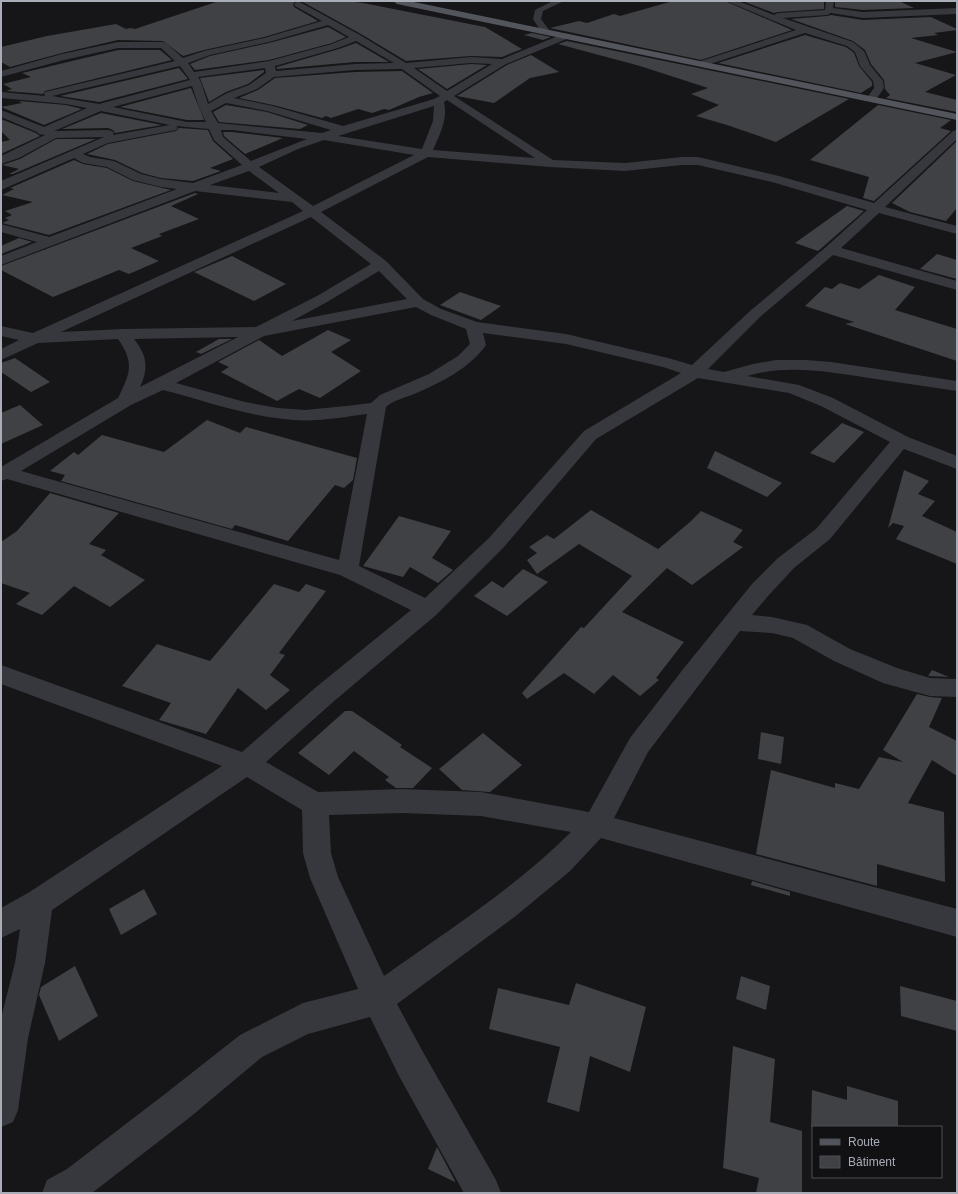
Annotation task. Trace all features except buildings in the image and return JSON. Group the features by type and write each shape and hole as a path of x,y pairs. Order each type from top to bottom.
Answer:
{"main road":[{"path":"396,1 957,117"}],"street":[{"path":"309,1 298,4 357,37 404,66 443,99 550,163"},
{"path":"545,31 542,24 537,19 539,10 560,1"},
{"path":"730,1 805,30 850,44 856,48 865,66 878,81 879,88 871,99"},
{"path":"771,17 827,12 829,5 863,15 957,11"},
{"path":"32,98 182,62 207,53 266,40 328,22"},
{"path":"701,64 805,30"},
{"path":"1,261 250,166 294,147 443,99 503,62 566,36"},
{"path":"205,110 224,99 253,87 271,69 357,37"},
{"path":"1,74 62,57 118,45 163,45 182,62 193,79 218,138 250,166 297,199 381,264 408,289 418,302 436,312 473,326 499,331 566,339 668,363 695,372 793,389 827,402 901,441 957,463"},
{"path":"42,132 63,120 193,79 271,69 404,66 471,60 503,62"},
{"path":"1,95 66,101 103,107 187,125 214,126 324,137 426,153 550,163 625,167 682,161 698,161 775,179 957,230"},
{"path":"224,99 269,108 343,131"},
{"path":"1,355 35,338 312,212 426,153 439,122 443,99"},
{"path":"1,113 42,132 54,135 131,134"},
{"path":"1,186 104,140 187,125"},
{"path":"1,924 38,903 246,764 324,694 428,609 496,543 590,435 695,372 755,314 831,250 957,133"},
{"path":"1,160 15,155 54,135"},
{"path":"75,154 87,160 117,167 137,177 149,180 297,199"},
{"path":"1,228 51,242"},
{"path":"831,250 957,286"},
{"path":"4,474 125,401 161,384 322,299 381,264"},
{"path":"1,331 35,338 122,334 260,332 418,302"},
{"path":"348,570 377,407 380,402 387,398 431,380 474,351 478,345 473,326"},
{"path":"122,334 134,351 140,366 125,401"},
{"path":"724,377 753,369 776,365 806,365 831,367 957,386"},
{"path":"161,384 241,406 293,414 315,415 377,407"},
{"path":"60,1193 79,1181 177,1106 251,1046 303,1019 378,999 507,905 560,862 596,825 639,745 692,675 736,622 760,590 786,563 823,534 901,441"},
{"path":"4,474 303,556 348,570 428,609"},
{"path":"736,622 772,625 799,631 842,655 891,676 930,687 957,688"},
{"path":"1,674 246,764 315,804 402,801 481,804 596,825 957,923"},
{"path":"315,804 317,853 324,878 378,999 411,1064 483,1193"},
{"path":"1,1110 12,1038 30,963 38,903"}]}
